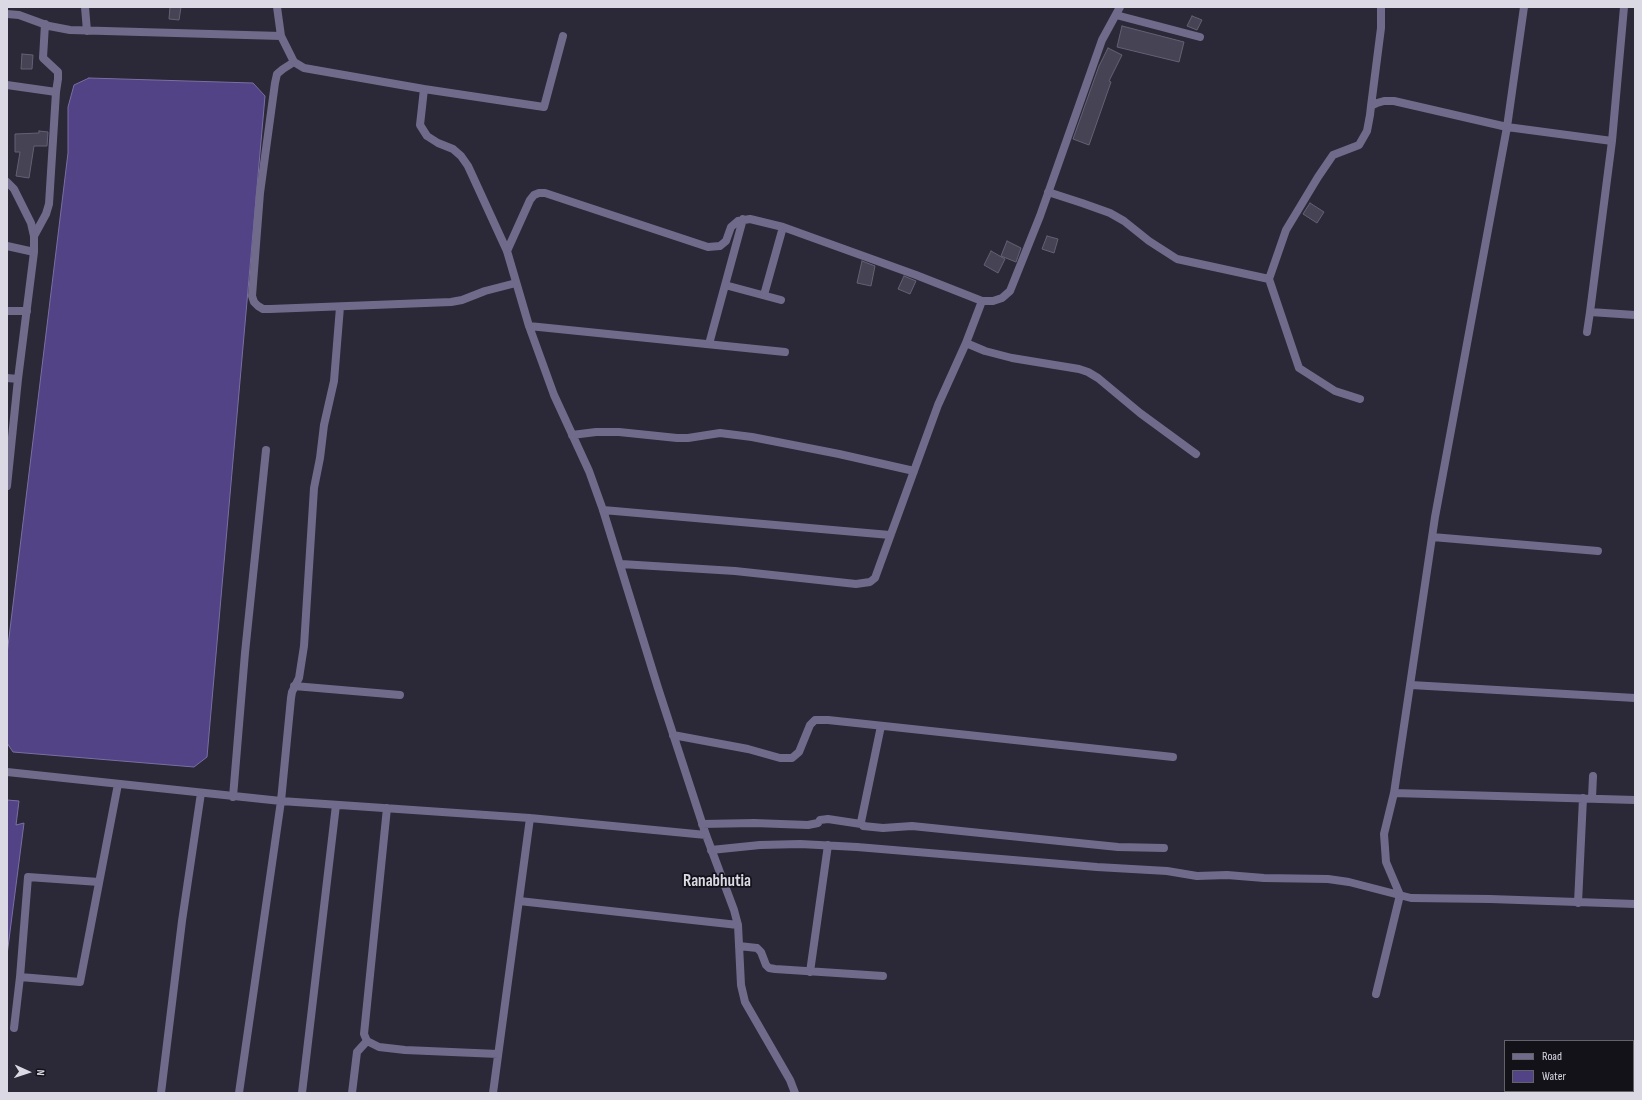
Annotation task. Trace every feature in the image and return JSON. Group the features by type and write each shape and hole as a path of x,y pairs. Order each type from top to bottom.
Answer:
{"street":[{"path":"85,7 87,31"},
{"path":"277,7 281,36 294,62 304,68 424,89 544,107 563,36"},
{"path":"507,251 530,200 534,195 539,193 556,196 708,247 720,246 726,241 731,227 743,219 750,218 782,227 916,275 982,301 993,301 1002,298 1010,291 1048,192 1102,40 1120,7"},
{"path":"1360,399 1335,391 1299,368 1269,280 1286,230 1318,177 1333,155 1358,145 1366,131 1370,114 1381,28 1381,7"},
{"path":"1376,994 1400,895 1386,862 1384,834 1394,793 1432,537 1507,127 1524,7"},
{"path":"1587,332 1612,141 1624,7"},
{"path":"7,14 19,15 45,24 70,30 281,36"},
{"path":"1116,15 1200,38"},
{"path":"34,236 46,214 49,204 58,72 46,63 43,58 45,24"},
{"path":"294,62 277,74 275,83 260,193 252,296 254,302 263,309 462,300 485,291 516,283"},
{"path":"7,85 56,92"},
{"path":"424,89 420,125 427,136 438,143 453,149 461,156 468,166 507,251 529,326 554,395 589,471 621,564 673,735 702,824 734,910 738,925 741,985 745,1002 790,1080 795,1093"},
{"path":"1370,106 1384,101 1394,102 1507,127 1612,141"},
{"path":"7,182 14,190 31,223 34,236 34,252 27,311 9,443 7,486"},
{"path":"1048,192 1110,213 1177,260 1269,280"},
{"path":"709,344 743,219"},
{"path":"764,295 782,227"},
{"path":"7,246 34,252"},
{"path":"725,285 782,300"},
{"path":"621,564 735,571 856,584 865,584 870,582 875,578 938,405 966,343 982,301"},
{"path":"239,1093 281,801 291,698 294,686 299,678 304,646 314,488 320,458 324,425 334,381 340,306"},
{"path":"7,311 27,311"},
{"path":"1590,312 1635,315"},
{"path":"529,326 785,352"},
{"path":"966,343 985,351 1012,358 1079,369 1088,372 1098,378 1140,413 1196,454"},
{"path":"7,378 18,379"},
{"path":"572,435 596,432 619,432 688,438 720,433 752,437 839,454 914,472"},
{"path":"233,797 245,653 266,450"},
{"path":"603,510 890,535"},
{"path":"1432,537 1598,551"},
{"path":"1411,685 1635,698"},
{"path":"294,686 400,695"},
{"path":"673,735 748,749 780,758 792,758 799,752 810,725 815,720 1173,757"},
{"path":"861,824 881,726"},
{"path":"7,772 233,797 530,818 706,835"},
{"path":"1592,798 1593,776"},
{"path":"20,977 80,982 118,784"},
{"path":"162,1093 182,920 201,793"},
{"path":"1394,793 1635,800"},
{"path":"1578,903 1583,798"},
{"path":"302,1093 336,804"},
{"path":"387,808 364,1021 364,1034 367,1041 379,1047 405,1050 498,1054"},
{"path":"493,1093 530,818"},
{"path":"702,824 754,823 808,825 828,819 861,824 868,827 928,827 1118,847 1164,848"},
{"path":"711,850 760,845 800,844 1167,871 1197,876 1227,875 1264,878 1328,879 1349,882 1411,898 1635,904"},
{"path":"810,972 828,846"},
{"path":"14,1028 20,977 28,877 99,882"},
{"path":"519,901 738,925"},
{"path":"739,946 757,948 761,952 766,965 769,968 883,976"},
{"path":"352,1093 357,1052 367,1041"}],"water":[{"path":"89,78 253,83 265,96 207,757 194,767 13,752 7,743 7,654 68,153 68,107 74,85"},
{"path":"7,800 19,801 16,825 24,823 7,955"}],"building":[{"path":"170,7 181,7 179,20 169,19"},
{"path":"1192,16 1202,20 1197,30 1187,26"},
{"path":"1122,26 1184,42 1179,62 1117,47"},
{"path":"1108,48 1122,55 1109,81 1111,82 1089,145 1073,139 1099,66"},
{"path":"22,54 33,55 32,69 21,69"},
{"path":"39,131 48,132 47,146 34,146 29,178 16,176 20,152 15,152 15,134 39,133"},
{"path":"1310,203 1324,212 1317,223 1303,214"},
{"path":"1047,236 1058,239 1054,253 1042,249"},
{"path":"1007,241 1021,248 1016,262 1001,256"},
{"path":"991,251 1005,259 998,273 984,265"},
{"path":"862,261 875,266 871,286 857,283"},
{"path":"904,276 916,281 910,294 898,289"}],"district":[{"name":"Ranabhutia","path":"717,882"}]}
